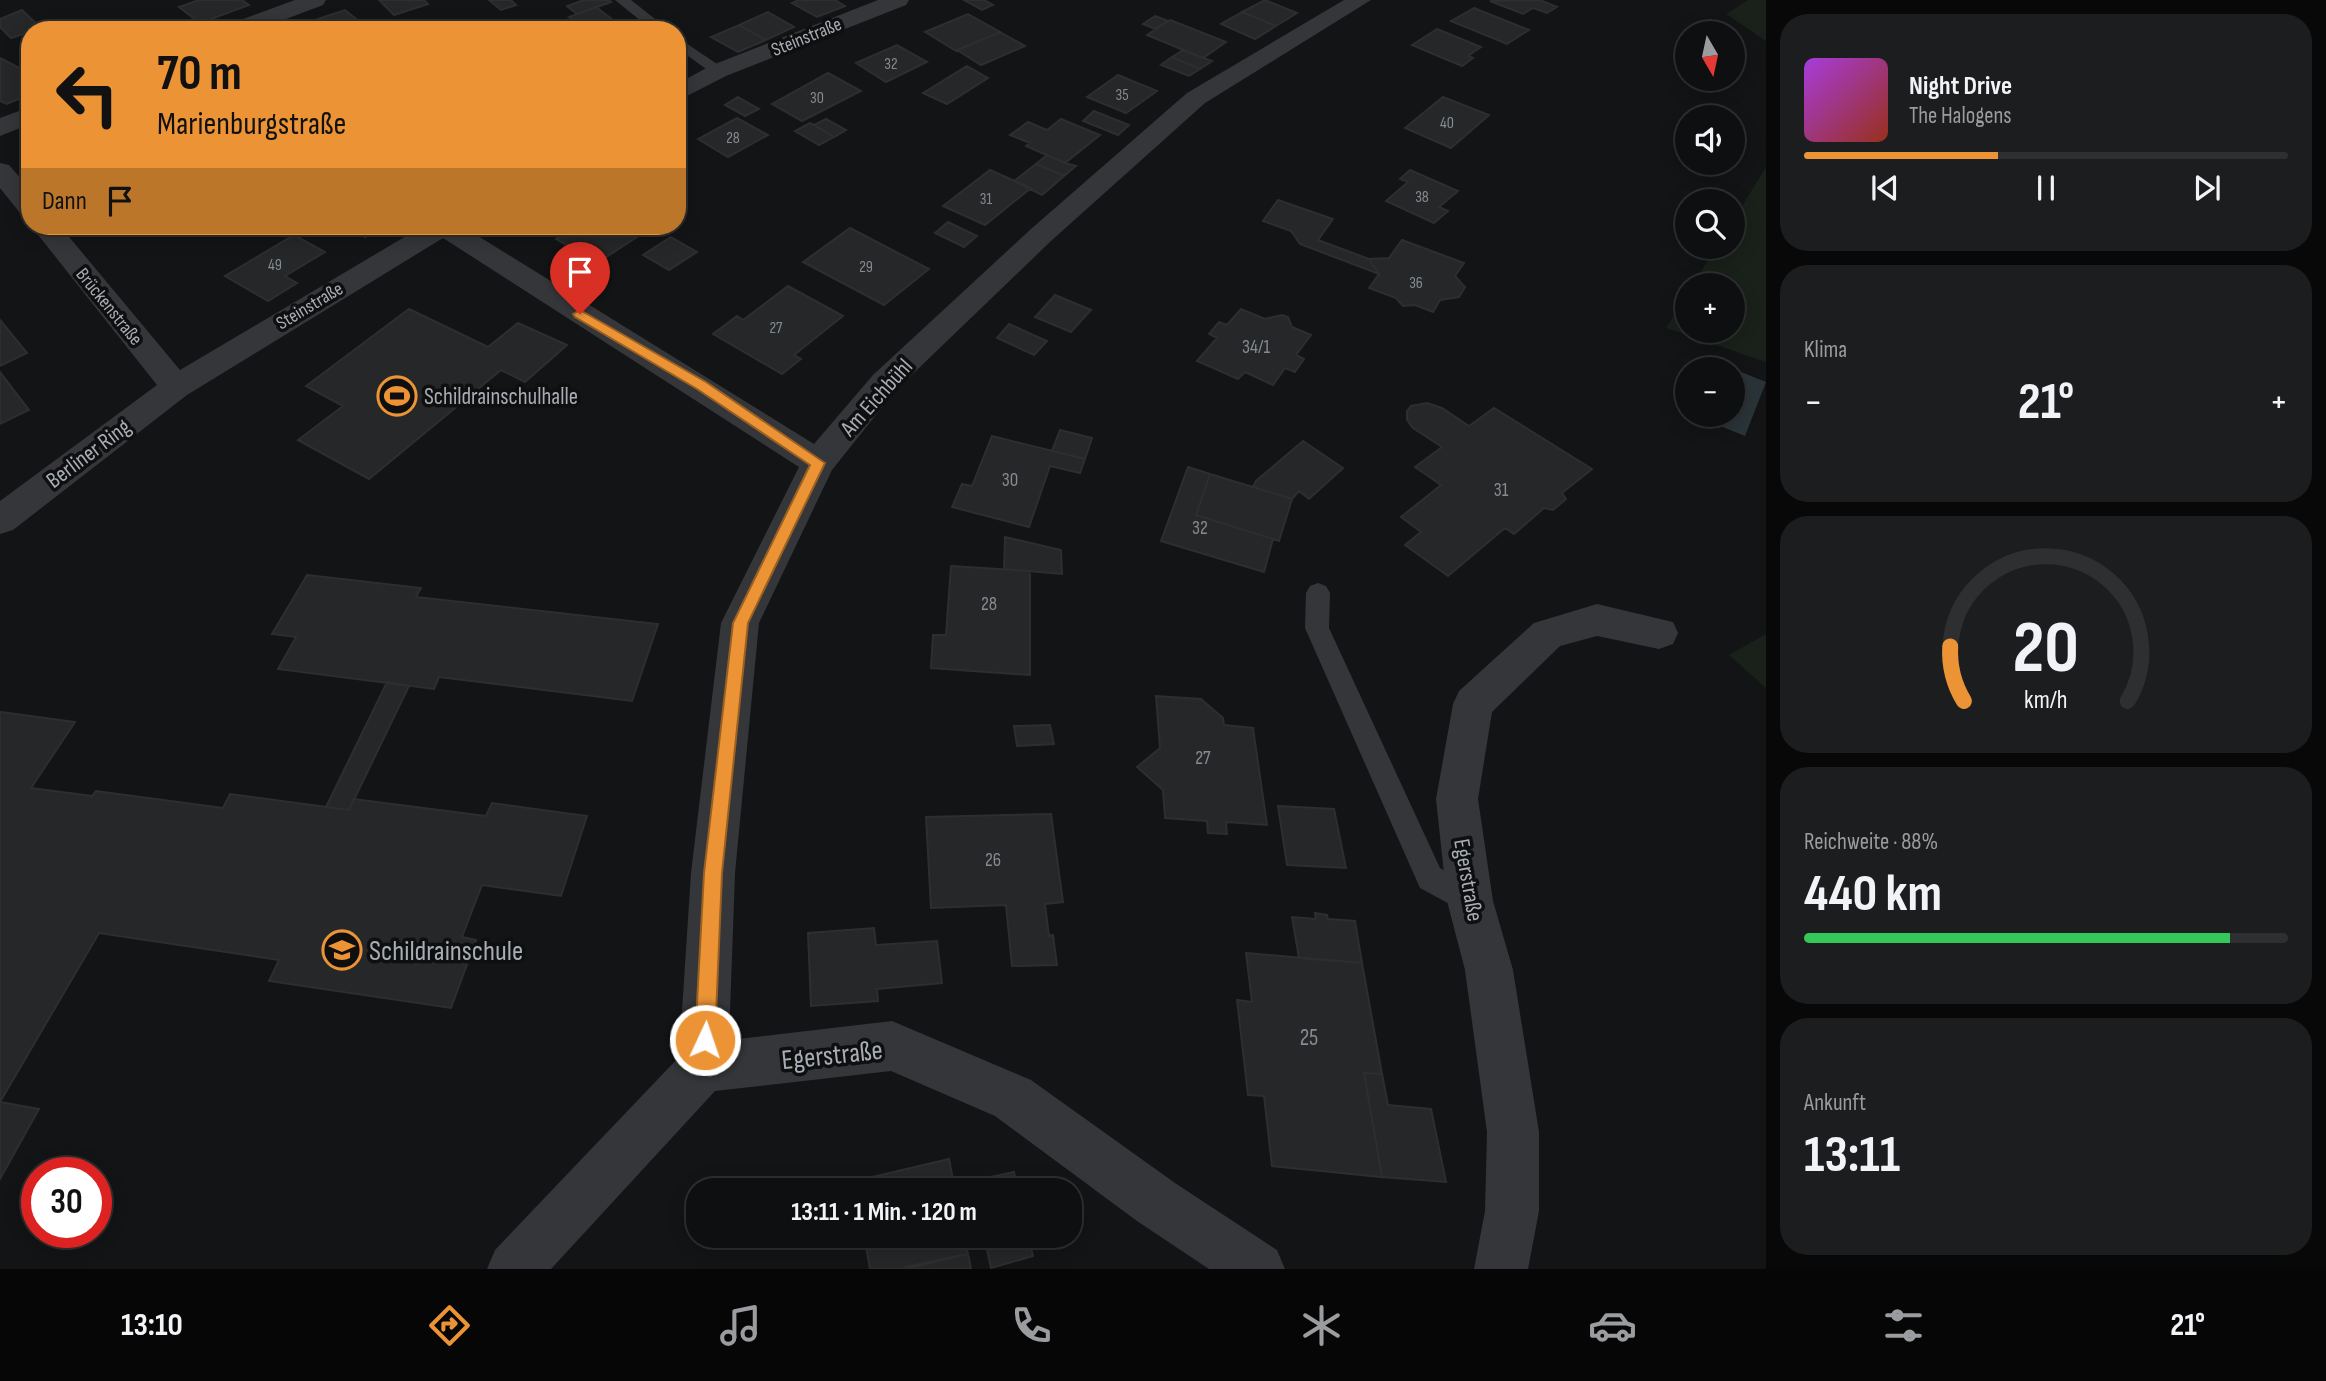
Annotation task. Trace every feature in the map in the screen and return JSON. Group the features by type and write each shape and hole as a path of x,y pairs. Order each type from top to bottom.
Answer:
{"street":[{"path":"259,21 315,0"},
{"name":"Steinstraße","path":"686,89 718,71 898,0"},
{"name":"Am Eichbühl","path":"703,1068 713,873 740,623 818,463 884,383 1041,234 1196,98 1360,0"},
{"path":"0,128 21,118"},
{"path":"0,171 21,196"},
{"name":"Brückenstraße","path":"52,235 176,387"},
{"name":"Steinstraße","path":"176,387 428,235"},
{"path":"456,235 539,290 701,385 818,463"},
{"name":"Berliner Ring","path":"0,520 176,387"},
{"name":"Egerstraße","path":"1501,1269 1512,1210 1513,1132 1489,970 1470,901 1457,799 1474,704 1548,634 1597,620 1659,633"},
{"name":"Egerstraße","path":"703,1068 892,1046 1013,1098 1156,1202 1258,1269"},
{"path":"514,1269 703,1068"}],"lane":[{"path":"622,0 650,21"},
{"path":"686,48 718,71"},
{"path":"1318,593 1317,628 1430,878 1470,901"}],"shaded area":[{"path":"1748,0 1766,0 1766,41 1745,27 1745,21 1736,21 1726,14"},
{"path":"1766,167 1766,362 1710,343 1745,343 1745,273 1700,273 1709,259 1745,259 1745,201"},
{"path":"1675,313 1675,331 1666,328"},
{"path":"1745,374 1766,382 1745,436 1723,427 1745,427"},
{"path":"1766,634 1766,688 1729,655"}],"building":[{"path":"199,0 242,0 249,5 205,21 197,21 179,7"},
{"path":"379,0 424,0 428,4 394,15"},
{"path":"489,0 511,0 516,5 501,10"},
{"path":"584,0 611,2 577,14 567,6"},
{"path":"799,0 835,0 845,6 817,17 792,3"},
{"path":"964,0 984,0 993,5 982,10"},
{"path":"1265,0 1297,13 1276,26 1242,12"},
{"path":"1540,0 1557,7 1547,13 1533,8 1523,14 1490,1"},
{"path":"596,7 613,20 574,21 569,17"},
{"path":"1474,8 1529,30 1507,44 1451,21"},
{"path":"22,10 34,21 21,21 21,35 11,38 0,27 0,19"},
{"path":"345,10 359,21 312,21"},
{"path":"768,12 794,27 766,40 739,25"},
{"path":"1242,12 1276,26 1255,39 1221,24"},
{"path":"968,14 1000,32 956,51 925,32"},
{"path":"1155,16 1168,21 1155,29 1143,24"},
{"path":"1170,20 1226,42 1203,58 1147,35"},
{"path":"739,25 766,40 738,52 711,37"},
{"path":"1437,29 1481,47 1468,56 1473,58 1462,66 1412,45"},
{"path":"1000,32 1025,46 981,65 957,50"},
{"path":"897,45 927,62 886,82 856,63"},
{"path":"1183,50 1212,61 1200,69 1172,57"},
{"path":"1172,57 1200,69 1189,76 1161,65"},
{"path":"0,58 21,69 21,98 7,104 0,101"},
{"path":"967,66 988,78 947,104 923,93"},
{"path":"828,73 861,91 802,121 772,104"},
{"path":"1118,75 1157,91 1126,113 1087,97"},
{"path":"738,97 759,109 745,116 725,105"},
{"path":"1443,97 1489,115 1451,148 1405,128"},
{"path":"1094,111 1129,125 1118,135 1083,121"},
{"path":"737,118 768,135 728,157 698,139"},
{"path":"826,119 846,130 834,137 814,125"},
{"path":"1061,119 1100,135 1065,163 1026,146 1030,143 1010,135 1028,122 1047,130"},
{"path":"810,123 834,137 819,145 795,131"},
{"path":"1047,155 1076,166 1064,176 1036,164"},
{"path":"1036,164 1064,176 1042,195 1014,181"},
{"path":"990,170 1031,188 985,225 943,206"},
{"path":"1410,170 1458,191 1439,207 1448,211 1434,223 1386,201 1408,182 1400,179"},
{"path":"1278,200 1333,219 1318,240 1369,259 1379,274 1300,244 1291,231 1263,221"},
{"path":"948,222 977,236 964,247 935,233"},
{"path":"850,228 929,269 884,305 803,262"},
{"path":"294,235 325,252 285,276 297,283 268,301 225,276"},
{"path":"562,235 640,235 597,263 556,239"},
{"path":"671,237 697,252 669,270 643,255"},
{"path":"1402,240 1464,263 1455,276 1465,287 1459,297 1440,300 1433,312 1415,305 1403,306 1396,298 1369,288 1379,274 1369,259 1389,258"},
{"path":"788,286 843,316 794,355 801,359 782,374 713,334 737,316 743,320"},
{"path":"1055,295 1091,310 1071,332 1035,317"},
{"name":"Schildrainschulhalle","path":"409,309 488,347 518,323 567,345 525,382 501,370 369,479 298,440 343,406 306,386"},
{"path":"1241,309 1265,319 1282,315 1288,317 1292,327 1311,335 1296,355 1304,359 1295,372 1285,368 1273,385 1245,372 1238,379 1197,361 1217,338 1209,334 1219,322 1227,325"},
{"path":"0,320 27,353 0,366"},
{"path":"1009,324 1047,341 1034,355 997,338"},
{"path":"0,372 29,410 0,424"},
{"path":"1427,403 1442,408 1469,426 1494,408 1592,469 1562,493 1566,499 1553,510 1544,508 1514,534 1505,528 1448,576 1405,545 1421,532 1401,517 1441,485 1415,467 1442,447 1413,428 1407,420 1407,411 1411,406"},
{"path":"1060,430 1092,438 1085,459 1052,451"},
{"path":"992,436 1085,459 1080,473 1050,466 1029,527 952,507 962,484 972,486"},
{"path":"1303,441 1343,468 1309,499 1299,491 1292,499 1253,487 1256,481"},
{"path":"1188,467 1210,474 1196,515 1273,539 1264,572 1161,541"},
{"path":"1210,474 1292,499 1279,541 1196,515"},
{"path":"1005,537 1061,550 1062,574 1004,569"},
{"path":"951,566 1030,571 1030,675 931,668 933,635 946,635"},
{"path":"307,575 421,588 416,597 658,624 632,701 439,677 434,689 278,669 296,637 272,634"},
{"path":"387,682 409,686 349,810 326,807"},
{"path":"1156,696 1201,699 1223,718 1224,725 1253,728 1267,825 1226,822 1227,834 1208,833 1207,821 1165,818 1163,790 1137,767 1160,748"},
{"name":"Schildrainschule","path":"1,712 75,722 31,788 92,796 96,791 223,808 230,794 349,810 354,799 486,816 492,803 587,816 561,896 482,885 462,937 476,940 451,1008 269,981 279,960 99,933 0,1102"},
{"path":"1050,725 1054,744 1017,746 1014,726"},
{"path":"1278,806 1334,809 1346,868 1287,865"},
{"path":"1051,814 1063,902 1045,904 1049,936 1053,935 1057,965 1012,966 1006,905 931,908 926,817"},
{"path":"1315,913 1327,915 1328,919 1355,921 1362,963 1299,958 1292,917 1316,919"},
{"path":"874,928 876,945 937,941 942,983 877,989 878,1001 811,1006 808,933"},
{"path":"1246,953 1362,963 1382,1074 1364,1073 1382,1177 1272,1166 1264,1096 1248,1095 1237,1000 1252,1002"},
{"path":"1364,1073 1382,1074 1388,1105 1431,1109 1446,1182 1382,1177"},
{"path":"0,1102 39,1109 0,1179"},
{"path":"949,1159 953,1178 868,1178"},
{"path":"1014,1172 1015,1178 986,1178"},
{"path":"866,1248 967,1248 968,1254 906,1269 870,1269"},
{"path":"987,1248 1031,1248 1033,1256 991,1268"},
{"path":"968,1254 971,1269 905,1267"}],"place":[{"name":"Schildrainschulhalle","path":"397,396"},
{"name":"Schildrainschule","path":"342,950"}],"route":[{"path":"580,314 701,385 818,463 740,623 713,873 705,1040"}]}
